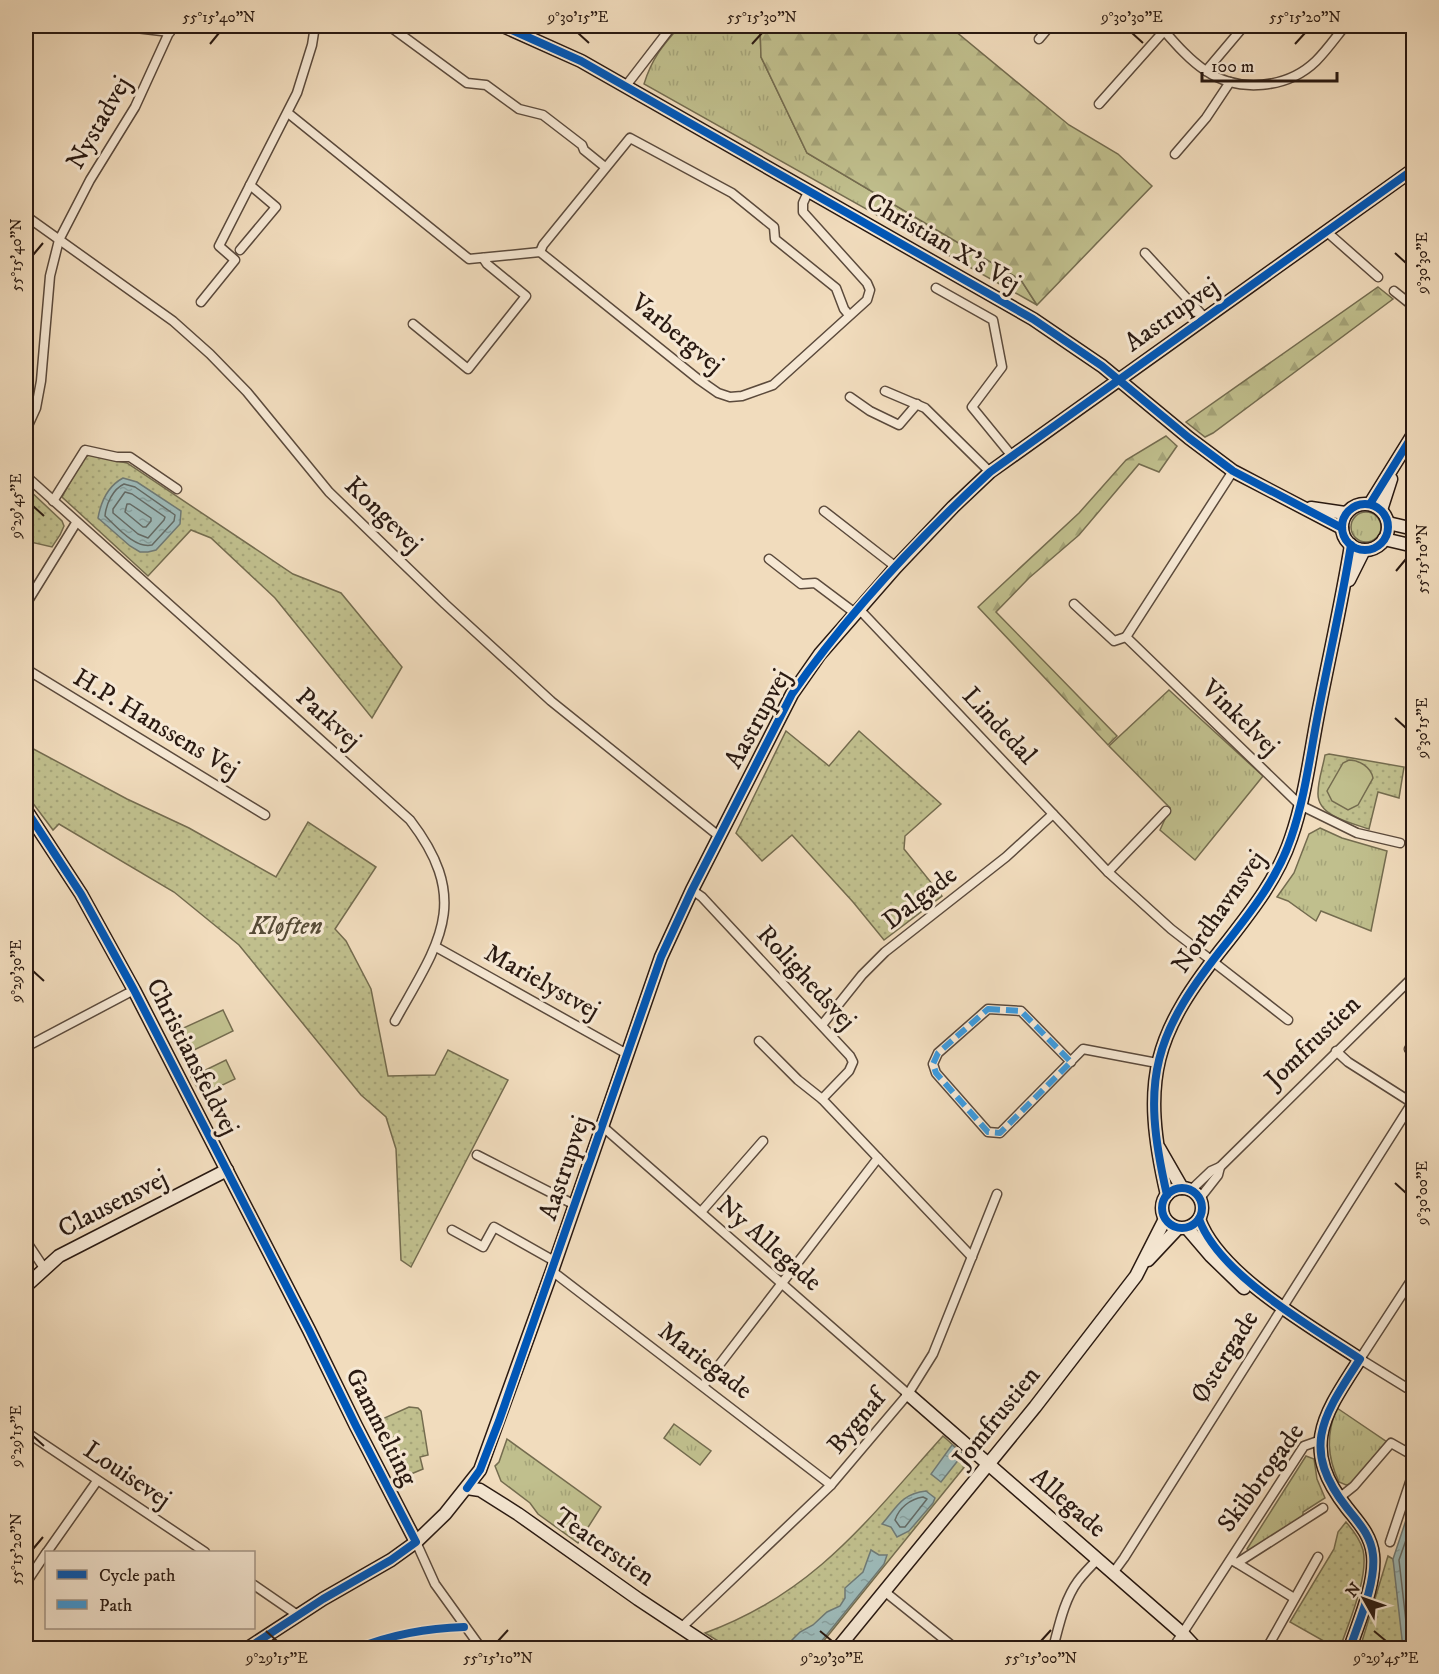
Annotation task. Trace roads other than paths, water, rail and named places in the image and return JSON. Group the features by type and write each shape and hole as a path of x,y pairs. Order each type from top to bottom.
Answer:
{"street":[{"path":"119,26 171,29"},
{"path":"201,302 235,260 219,246 288,114 303,78 315,26"},
{"path":"368,26 392,28 467,83 486,85 519,109 543,115 582,145 584,150 605,167"},
{"name":"Christian X's Vej","path":"503,26 581,61 1033,319 1075,346 1233,471 1342,528"},
{"path":"625,87 672,26"},
{"path":"1038,39 1050,26"},
{"path":"1206,71 1244,26"},
{"path":"1100,104 1162,28 1182,51 1206,71 1230,82 1247,85 1267,84 1301,73 1315,62 1345,26"},
{"name":"Nystadvej","path":"26,430 36,408 41,381 50,276 59,240 90,180 135,107 171,29"},
{"path":"1175,154 1206,118 1230,82"},
{"path":"288,114 468,259 540,252 630,138 732,193 774,227 775,239 836,288 844,309 849,315"},
{"name":"Aastrupvej","path":"248,1648 391,1560 416,1542 467,1488 480,1470 554,1266 661,957 692,890 792,694 820,654 952,507 990,472 1413,169"},
{"path":"240,250 276,207 250,185"},
{"name":"Varbergvej","path":"540,252 698,379 718,393 730,397 742,396 773,385 867,300 870,290 867,283 803,212 803,204 809,190"},
{"name":"Kongevej","path":"26,216 173,321 210,354 247,392 328,492 445,604 551,701 720,837"},
{"path":"1327,232 1378,277"},
{"name":"Aastrupvej","path":"1145,253 1205,318"},
{"path":"412,324 468,369 526,296 486,264 483,258"},
{"path":"936,288 993,320 1002,367 972,406 1012,456"},
{"path":"1394,291 1413,308"},
{"path":"885,391 925,408 990,472"},
{"path":"850,397 870,411 899,424 917,404"},
{"path":"1375,507 1413,433"},
{"path":"53,501 85,450 130,458 177,489"},
{"path":"1126,637 1233,471"},
{"name":"Parkvej","path":"26,476 410,820 424,838 438,864 444,893 443,924 436,947 395,1021"},
{"path":"1388,523 1384,539 1376,547 1364,550 1351,545 1345,538 1342,528 1346,513 1358,504 1375,507 1388,523 1413,529"},
{"name":"Christian X's Vej","path":"1300,506 1346,513"},
{"path":"824,511 896,567"},
{"path":"26,604 76,523"},
{"path":"1384,539 1413,546"},
{"name":"Nordhavnsvej","path":"1167,1195 1158,1157 1154,1101 1157,1063 1176,1012 1263,895 1292,837 1344,589 1351,545"},
{"name":"Nordhavnsvej","path":"1344,589 1364,550"},
{"path":"769,559 801,584 815,583 857,611"},
{"name":"Vinkelvej","path":"1074,604 1114,642 1126,637 1300,805 1357,833 1400,843"},
{"name":"Lindedal","path":"857,611 1108,872 1171,929 1288,1020"},
{"name":"H.P. Hanssens Vej","path":"26,669 265,815"},
{"name":"Christiansfeldvej","path":"26,810 81,894 134,990 309,1330"},
{"path":"1108,872 1166,811"},
{"name":"Dalgade","path":"822,1025 862,975 885,952 1006,857 1053,814"},
{"name":"Rolighedsvej","path":"692,890 702,897 850,1056 853,1062 849,1071 822,1099"},
{"name":"Marielystvej","path":"436,947 627,1054"},
{"name":"Jomfrustien","path":"1191,1192 1218,1175 1220,1167 1413,976"},
{"path":"26,1047 134,990"},
{"path":"1071,1062 1021,1011 988,1009 938,1053 933,1064 936,1073 988,1132 1000,1133 1071,1062 1083,1049 1157,1063"},
{"path":"759,1041 798,1080 822,1099 972,1257"},
{"path":"1413,1043 1409,1049 1413,1052"},
{"path":"1336,1051 1348,1062 1412,1101"},
{"name":"Østergade","path":"1113,1573 1125,1558 1277,1305 1412,1101"},
{"name":"Ny Allegade","path":"602,1126 908,1394"},
{"path":"701,1212 763,1141"},
{"name":"Nordhavnsvej","path":"1158,1147 1191,1192"},
{"name":"Aastrupvej","path":"477,1155 575,1205"},
{"path":"703,1386 878,1158"},
{"name":"Clausensvej","path":"26,1286 59,1256 227,1170"},
{"path":"1182,1228 1199,1219 1203,1209 1191,1192 1167,1195 1162,1208 1165,1219 1182,1228 1243,1288 1277,1305 1407,1388"},
{"name":"Bygnaf","path":"681,1628 831,1485 908,1394 933,1354 997,1194"},
{"name":"Jomfrustien","path":"1141,1268 1165,1219"},
{"path":"1199,1219 1208,1238 1226,1260 1277,1305"},
{"name":"Aastrupvej","path":"452,1230 483,1247 494,1227 554,1266"},
{"name":"Jomfrustien","path":"838,1648 1049,1389 1141,1268 1182,1228"},
{"path":"26,1241 44,1268"},
{"name":"Mariegade","path":"554,1266 831,1485"},
{"path":"1360,1359 1413,1276"},
{"name":"Gammelting","path":"309,1330 435,1584 481,1648"},
{"name":"Skibbrogade","path":"1234,1561 1305,1446 1321,1440 1325,1418 1332,1402 1360,1359"},
{"name":"Allegade","path":"908,1394 1098,1559 1196,1648"},
{"name":"Louisevej","path":"26,1432 204,1551"},
{"path":"1321,1440 1325,1470 1339,1498 1367,1534 1373,1554 1374,1568 1370,1586 1350,1648"},
{"path":"1339,1498 1354,1486 1391,1443 1413,1456"},
{"path":"1390,1542 1413,1470"},
{"path":"48,1551 98,1480"},
{"name":"Teaterstien","path":"467,1488 480,1490 518,1514 712,1648"},
{"name":"Skibbrogade","path":"1234,1561 1323,1508"},
{"path":"26,1583 45,1556"},
{"path":"1267,1648 1318,1557"},
{"path":"1053,1648 1069,1596 1077,1582 1098,1559"},
{"path":"1173,1648 1234,1561 1294,1598"},
{"path":"255,1586 298,1616"},
{"path":"884,1592 955,1648"}],"water":[{"path":"123,478 137,482 181,511 180,524 156,550 140,552 98,518 106,495 113,485"},
{"path":"952,1445 963,1454 941,1482 931,1474"},
{"path":"926,1491 935,1498 933,1503 909,1531 897,1537 891,1527 882,1524 905,1498"},
{"path":"1413,1499 1413,1648 1403,1648 1393,1559"},
{"path":"871,1550 879,1555 887,1555 884,1564 816,1648 788,1648 800,1632 813,1625 827,1612 840,1606 845,1598 845,1588 863,1572"}],"park label":[{"name":"Kløften","path":"286,926"}]}
